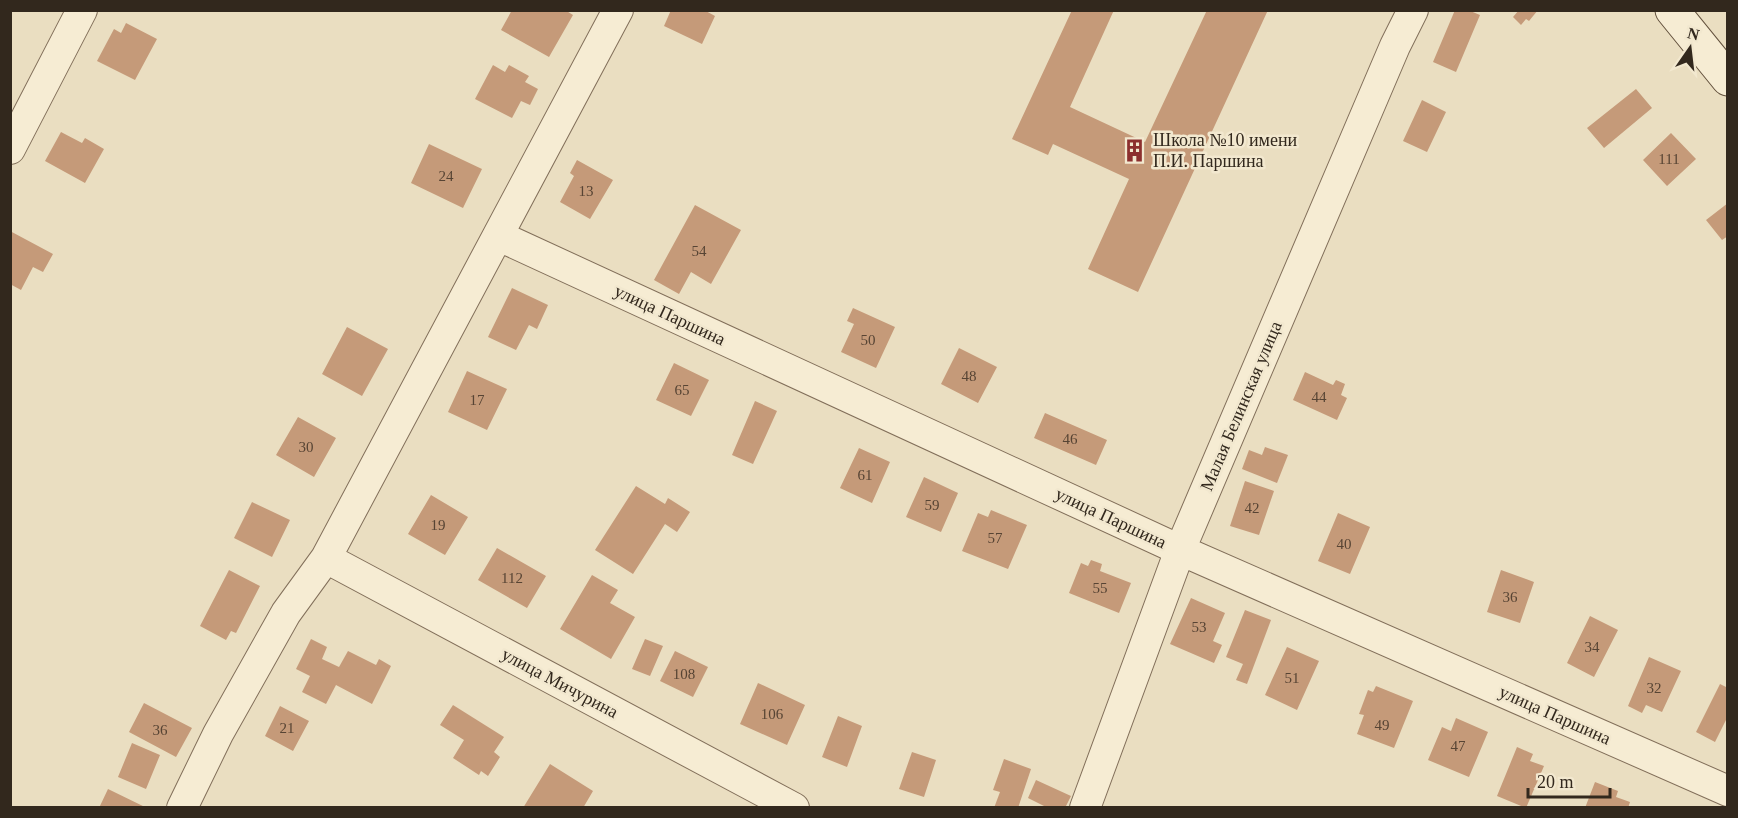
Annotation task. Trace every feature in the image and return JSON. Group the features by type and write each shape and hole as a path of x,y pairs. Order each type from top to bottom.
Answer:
{"main road":[{"path":"1672,10 1728,79"}],"street":[{"path":"10,148 82,10"},
{"path":"182,807 218,734 286,613 326,558 618,10"},
{"name":"Малая Белинская улица","path":"1085,807 1180,550 1395,46 1413,10"},
{"name":"улица Паршина","path":"499,236 1180,550 1728,791"},
{"name":"улица Мичурина","path":"326,558 794,807"}],"building":[{"path":"512,10 565,10 573,15 549,57 501,30"},
{"path":"671,10 704,10 715,16 702,44 664,26"},
{"name":"Школа №10 имени П.И. Паршина","path":"1072,10 1114,10 1070,107 1145,142 1207,10 1268,10 1138,292 1088,269 1129,179 1053,144 1048,155 1012,139"},
{"path":"1455,10 1468,10 1480,15 1456,72 1433,62"},
{"path":"1519,10 1538,10 1529,21 1526,19 1521,25 1513,17"},
{"path":"126,23 157,39 135,80 97,61 114,29 121,33"},
{"path":"493,65 505,72 509,65 529,76 525,82 538,89 530,105 521,101 512,118 475,99"},
{"path":"1636,89 1652,108 1604,148 1587,128"},
{"path":"1422,100 1446,112 1427,152 1403,141"},
{"path":"61,132 82,143 85,138 104,149 85,183 45,161"},
{"path":"1671,133 1696,159 1667,186 1643,160"},
{"path":"429,144 482,169 463,208 411,183"},
{"path":"577,160 613,180 590,219 560,202 574,176 570,173"},
{"path":"1728,203 1728,236 1722,240 1706,220"},
{"path":"695,205 741,230 711,284 691,272 679,294 654,280"},
{"path":"10,231 53,254 43,272 33,267 21,290 10,284"},
{"path":"512,288 548,305 537,329 529,325 516,350 488,337"},
{"path":"853,308 895,327 876,368 841,352 854,324 847,321"},
{"path":"347,327 388,349 362,396 322,374"},
{"path":"959,348 997,367 978,403 941,384"},
{"path":"674,363 709,380 691,416 656,400"},
{"path":"467,371 507,389 487,430 448,412"},
{"path":"1305,372 1333,385 1336,380 1345,384 1341,395 1347,398 1337,420 1293,400"},
{"path":"755,401 777,411 753,464 732,455"},
{"path":"1045,413 1107,440 1096,465 1034,438"},
{"path":"298,417 336,438 314,477 276,455"},
{"path":"1265,447 1288,455 1277,483 1242,469 1249,450 1262,455"},
{"path":"859,448 890,462 872,503 840,488"},
{"path":"924,477 958,493 941,532 906,517"},
{"path":"1245,481 1274,491 1259,535 1230,526"},
{"path":"636,486 665,504 668,498 690,512 677,532 665,524 633,574 595,550"},
{"path":"431,495 468,517 445,555 408,534"},
{"path":"252,502 290,520 272,557 234,538"},
{"path":"991,510 1027,525 1008,569 962,551 978,513 988,517"},
{"path":"1338,513 1370,527 1350,574 1318,561"},
{"path":"497,548 546,576 527,608 478,580"},
{"path":"1091,560 1102,564 1100,571 1131,583 1119,613 1069,593 1081,563 1088,566"},
{"path":"229,570 260,586 236,633 231,631 226,640 200,626"},
{"path":"1501,570 1534,582 1520,623 1487,612"},
{"path":"592,575 618,590 610,603 635,617 611,659 560,629"},
{"path":"1191,598 1225,613 1213,641 1222,645 1214,663 1170,644"},
{"path":"1245,610 1271,620 1247,684 1236,680 1243,664 1226,657"},
{"path":"1590,616 1618,630 1594,677 1567,663"},
{"path":"311,639 327,647 322,659 339,667 348,651 376,665 379,659 391,666 372,704 336,685 326,704 302,692 310,676 296,669"},
{"path":"645,639 663,646 650,676 632,669"},
{"path":"1287,647 1319,661 1297,710 1265,695"},
{"path":"675,651 708,667 693,697 660,681"},
{"path":"1649,657 1681,671 1662,712 1646,705 1642,713 1628,706"},
{"path":"758,683 805,705 787,745 740,724"},
{"path":"1720,684 1728,688 1728,716 1715,742 1696,732"},
{"path":"1376,686 1413,701 1394,748 1357,734 1364,715 1359,714 1368,690 1373,692"},
{"path":"144,703 192,728 176,757 129,732"},
{"path":"453,705 504,737 494,752 500,757 488,776 481,771 479,775 453,758 464,740 440,725"},
{"path":"280,706 309,721 293,751 265,736"},
{"path":"838,716 862,726 847,767 822,757"},
{"path":"1456,718 1488,732 1469,777 1428,760 1442,727 1451,731"},
{"path":"132,743 160,755 146,789 118,777"},
{"path":"1517,747 1533,754 1530,761 1544,766 1526,808 1497,796"},
{"path":"912,752 936,760 924,797 899,789"},
{"path":"1004,759 1031,769 1018,808 994,808 1000,792 993,790"},
{"path":"550,764 593,791 583,808 523,808"},
{"path":"1036,780 1071,796 1065,808 1048,808 1028,798"},
{"path":"1595,782 1618,791 1616,797 1630,802 1628,808 1585,808"},
{"path":"108,789 147,808 99,808"}],"place":[{"name":"Школа №10 имени П.И. Паршина","path":"1135,150"}]}
